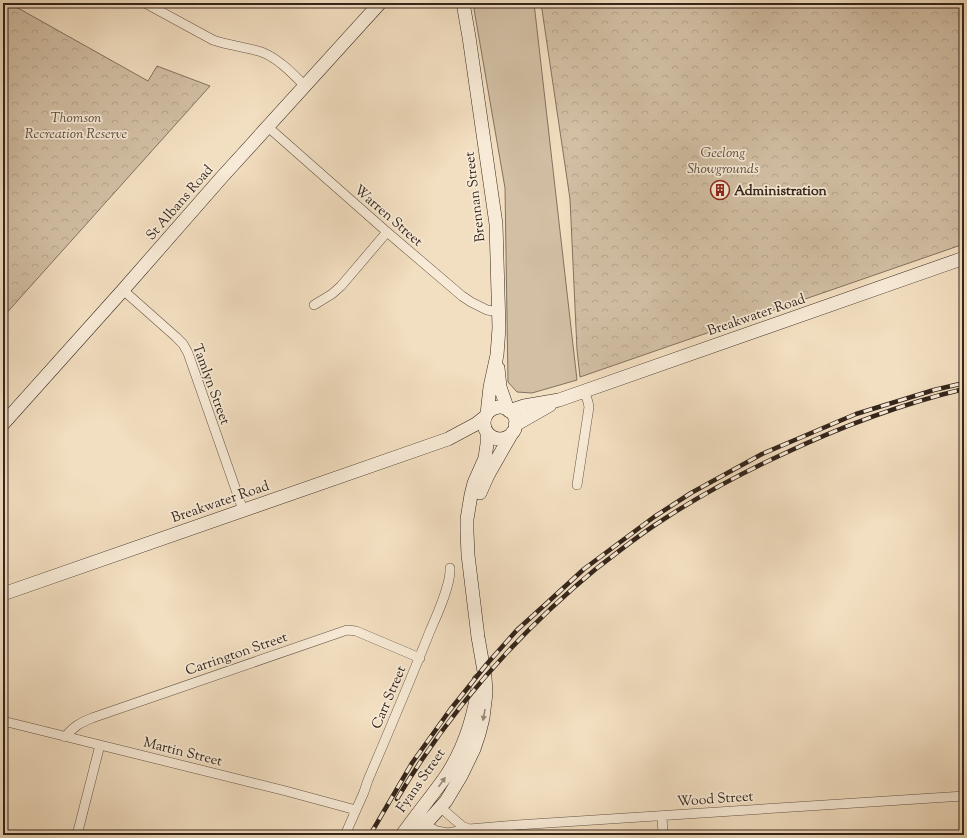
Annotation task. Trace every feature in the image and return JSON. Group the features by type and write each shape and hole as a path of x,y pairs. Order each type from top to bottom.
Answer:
{"street":[{"path":"145,3 213,40 265,54 278,61 305,86"},
{"name":"St Albans Road","path":"3,424 222,177 380,3"},
{"name":"Brennan Street","path":"463,3 496,224 499,328 497,355 486,415"},
{"name":"Brennan Street","path":"469,3 469,37"},
{"name":"Warren Street","path":"268,127 387,232 467,299 487,310 499,312"},
{"path":"314,304 332,294 341,286 387,232"},
{"name":"Breakwater Road","path":"508,410 559,400 964,258"},
{"name":"Tamlyn Street","path":"123,290 176,337 183,344 188,353 242,510"},
{"name":"Brennan Street","path":"497,355 499,384 508,410"},
{"path":"577,485 589,407 584,391"},
{"name":"Breakwater Road","path":"513,429 559,400"},
{"path":"499,408 508,410 514,417 513,429 504,438 495,438 485,430 484,423 486,415 490,411 499,408"},
{"name":"Breakwater Road","path":"3,594 448,439 476,424 486,415"},
{"name":"Fyans Street","path":"468,555 468,545 472,524 482,486 513,429"},
{"name":"Breakwater Road","path":"448,439 487,433"},
{"name":"Fyans Street","path":"421,830 452,791 465,769 482,726 486,693 485,677 468,555 467,526 474,483 485,458 487,433"},
{"name":"Carr Street","path":"345,835 420,658 441,604 449,578 450,568"},
{"name":"Carrington Street","path":"65,737 72,728 92,718 347,630 356,631 420,658"},
{"name":"Fyans Street","path":"402,835 446,776 455,760 469,726 478,692 480,649"},
{"name":"Martin Street","path":"3,721 282,790 356,810"},
{"path":"76,835 100,745"},
{"name":"Wood Street","path":"421,830 451,833 469,829 964,796"},
{"path":"427,802 440,807 462,826 469,829"},
{"path":"418,813 421,830"},
{"path":"662,816 663,835"}],"green space":[{"name":"Thomson Recreation Reserve","path":"3,3 9,3 148,81 157,66 210,86 3,317"},
{"path":"475,3 534,3 577,380 532,393 517,392 508,382 505,188 474,9"},
{"name":"Geelong Showgrounds","path":"541,3 964,3 964,244 580,377 577,350 570,199"}],"railway":[{"path":"370,835 412,763 450,710 486,665 517,630 584,569 654,517 691,493 762,454 856,414 934,390 964,383"},
{"path":"397,799 440,734 487,674 513,646 540,619 597,568 653,526 720,486 803,445 871,417 964,389"}],"place":[{"name":"Administration","path":"720,190"}]}
